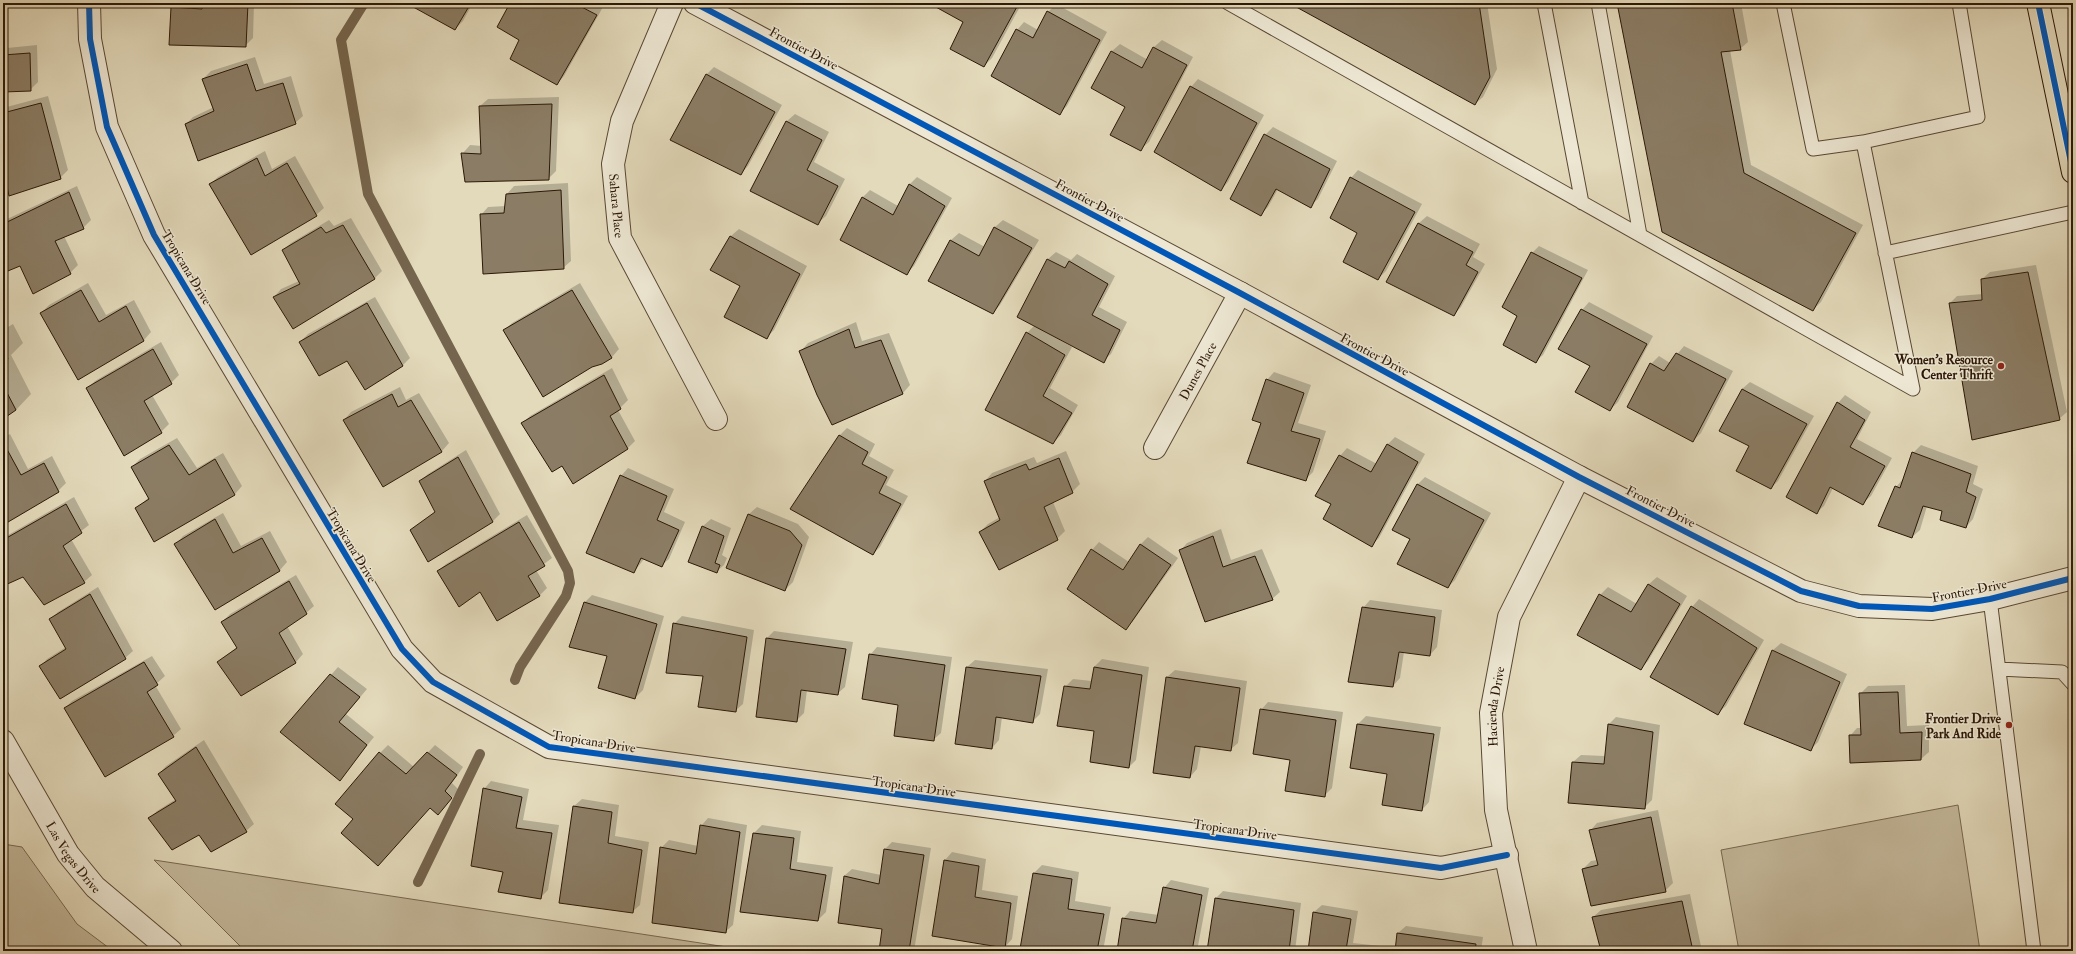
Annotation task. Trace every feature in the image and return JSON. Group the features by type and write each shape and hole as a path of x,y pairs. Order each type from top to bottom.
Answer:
{"main road":[{"path":"2038,3 2073,172"}],"street":[{"name":"Tropicana Drive","path":"89,3 90,39 106,127 154,235 402,649 433,682 549,747 1442,868 1507,855"},
{"name":"Sahara Place","path":"672,3 622,121 613,164 620,238 716,419"},
{"name":"Frontier Drive","path":"695,3 1240,293 1579,477 1802,591 1859,606 1932,609 1990,599 2073,578"},
{"name":"Dunes Place","path":"1155,448 1240,293"},
{"name":"Hacienda Drive","path":"1526,951 1507,855 1496,810 1491,713 1509,617 1579,477"},
{"name":"Las Vegas Drive","path":"3,741 68,854 91,882 171,951"}],"lane":[{"path":"1228,3 1913,389 1863,142"},
{"path":"1544,3 1582,203"},
{"path":"1598,3 1640,235"},
{"path":"1783,3 1813,150 1863,142 1978,117 1959,3"},
{"path":"1885,253 2073,212"},
{"path":"1990,599 2034,951"},
{"path":"1999,669 2062,672 2073,684"}],"shaded area":[{"path":"1958,805 1980,951 1739,951 1721,850"},
{"path":"3,844 22,847 77,924 113,951 3,951"},
{"path":"154,860 753,951 245,951"}],"building":[{"path":"203,3 248,3 246,47 169,45 171,7 202,9"},
{"path":"406,3 471,3 455,30"},
{"path":"510,3 574,3 597,15 557,85 510,59 519,40 497,27"},
{"path":"935,3 1019,3 984,67 950,49 963,22 934,6"},
{"path":"1289,3 1479,3 1490,77 1475,105"},
{"path":"1617,3 1732,3 1741,50 1721,52 1744,173 1856,233 1813,311 1662,232"},
{"path":"1047,11 1100,40 1060,115 991,76 1016,29 1033,38"},
{"path":"1153,47 1187,65 1141,151 1110,135 1125,107 1091,88 1111,51 1142,68"},
{"path":"30,53 31,91 3,92 3,55"},
{"path":"247,64 256,91 283,83 296,124 198,161 185,124 214,111 202,79"},
{"path":"706,74 775,112 741,175 670,140"},
{"path":"1190,86 1257,123 1221,191 1154,152"},
{"path":"41,103 61,179 9,196 5,177 3,177 3,113"},
{"path":"552,104 549,180 465,182 461,153 481,154 479,106"},
{"path":"786,121 822,140 807,170 838,186 818,225 750,191"},
{"path":"1264,134 1330,169 1311,208 1276,189 1261,216 1230,199"},
{"path":"257,158 265,176 287,163 317,216 251,255 209,184"},
{"path":"1350,177 1415,212 1378,280 1343,262 1357,233 1330,218"},
{"path":"909,184 945,206 907,275 840,240 862,197 893,215"},
{"path":"561,190 564,269 483,274 480,214 504,213 506,194"},
{"path":"69,192 84,229 55,241 71,274 33,294 20,266 3,273 3,224"},
{"path":"1418,223 1473,252 1466,265 1478,272 1454,316 1386,282"},
{"path":"343,225 375,279 293,329 273,297 300,284 282,250 321,227 326,233"},
{"path":"994,227 1032,248 993,314 928,281 950,240 979,256"},
{"path":"730,236 800,274 767,339 724,317 740,286 710,270"},
{"path":"1531,252 1582,278 1536,363 1503,345 1517,316 1502,307"},
{"path":"1047,259 1065,268 1069,261 1108,284 1092,315 1120,330 1104,363 1017,317"},
{"path":"2028,272 2060,420 1972,440 1949,303 1982,300 1981,279"},
{"path":"81,290 99,322 126,306 144,341 78,380 40,313"},
{"path":"572,290 612,358 602,364 592,367 543,397 503,330"},
{"path":"367,303 403,366 365,390 347,361 319,376 299,342"},
{"path":"1581,309 1647,344 1610,411 1575,392 1590,366 1558,349"},
{"path":"849,329 855,348 881,340 903,394 832,425 817,395 799,351"},
{"path":"1026,332 1065,355 1043,396 1072,413 1053,444 985,410"},
{"path":"3,349 8,359 3,362"},
{"path":"153,349 172,384 144,401 162,433 124,456 86,388"},
{"path":"1676,353 1726,379 1693,442 1627,407 1650,363 1664,371"},
{"path":"604,375 621,409 610,416 628,449 573,484 562,466 552,472 521,423"},
{"path":"1266,379 1304,393 1291,431 1320,439 1306,481 1247,463 1261,423 1252,420"},
{"path":"3,385 16,410 3,419"},
{"path":"1742,389 1807,424 1771,489 1736,471 1749,446 1719,431"},
{"path":"392,394 398,407 411,400 442,452 383,487 343,420"},
{"path":"1837,402 1865,420 1850,447 1885,466 1863,505 1830,487 1817,514 1786,497"},
{"path":"839,435 868,452 862,464 887,477 879,493 901,504 873,555 790,509"},
{"path":"3,442 21,475 44,463 59,492 3,525"},
{"path":"1387,444 1418,462 1372,547 1323,519 1331,504 1315,496 1339,455 1371,472"},
{"path":"169,445 189,475 215,459 235,495 154,542 135,508 149,499 131,467"},
{"path":"1912,452 1971,474 1966,492 1976,497 1966,528 1940,520 1942,511 1923,506 1912,538 1878,526 1895,486 1900,488"},
{"path":"458,457 493,522 428,562 410,530 435,512 419,481"},
{"path":"1059,458 1073,493 1044,507 1058,540 999,570 979,532 1000,520 984,481 1026,464 1029,470"},
{"path":"620,475 667,496 657,520 679,530 662,567 641,558 634,573 586,553"},
{"path":"1417,484 1484,520 1448,588 1397,564 1410,539 1392,530"},
{"path":"66,504 82,533 63,546 85,583 44,605 23,577 3,586 3,540"},
{"path":"748,514 790,531 802,545 785,591 726,568"},
{"path":"215,519 233,553 262,538 280,571 215,610 174,544"},
{"path":"519,522 545,566 528,576 540,596 497,621 480,592 459,607 437,571"},
{"path":"702,526 724,536 715,563 720,565 717,573 688,562"},
{"path":"1213,536 1223,567 1255,556 1273,600 1205,622 1179,550"},
{"path":"1140,544 1171,565 1126,630 1067,589 1091,549 1123,570"},
{"path":"289,581 307,614 279,633 296,663 241,696 217,662 237,648 221,622"},
{"path":"1648,584 1680,604 1641,670 1577,635 1599,594 1631,612"},
{"path":"90,594 126,659 60,699 39,666 66,649 49,619"},
{"path":"584,602 657,624 635,699 598,688 607,656 569,647"},
{"path":"1691,606 1757,648 1718,715 1650,677"},
{"path":"1362,607 1435,617 1430,656 1399,652 1393,687 1348,682"},
{"path":"673,623 747,637 736,712 698,707 703,676 666,673"},
{"path":"766,638 846,649 838,695 801,690 797,722 756,717"},
{"path":"1772,650 1840,682 1811,751 1744,724"},
{"path":"869,654 945,665 934,741 894,736 898,705 862,699"},
{"path":"144,662 158,685 147,692 174,737 105,777 64,708"},
{"path":"966,667 1041,676 1033,723 996,717 992,749 955,744"},
{"path":"1094,667 1142,675 1129,768 1090,762 1094,731 1057,726 1064,686 1090,689"},
{"path":"330,674 360,697 339,722 367,745 340,781 280,732"},
{"path":"1166,677 1240,688 1231,751 1195,746 1190,778 1153,773"},
{"path":"1898,692 1900,733 1922,732 1921,760 1850,763 1849,735 1861,735 1859,693"},
{"path":"1260,709 1336,720 1325,797 1285,791 1290,760 1253,754"},
{"path":"1357,724 1434,734 1422,811 1382,805 1387,774 1350,768"},
{"path":"1608,724 1653,732 1645,809 1568,803 1572,762 1604,764"},
{"path":"196,747 247,832 211,852 199,835 172,850 148,818 176,801 158,774"},
{"path":"379,752 406,774 427,752 457,775 445,791 452,798 438,815 430,808 378,866 341,833 353,819 335,804"},
{"path":"483,788 522,797 516,828 552,833 541,899 498,892 503,872 471,866"},
{"path":"573,806 612,812 608,843 642,850 633,913 559,903"},
{"path":"1651,817 1666,892 1591,906 1582,869 1598,865 1589,830"},
{"path":"700,825 740,832 726,933 652,923 660,847 696,854"},
{"path":"753,833 794,838 790,869 826,875 818,921 740,912"},
{"path":"884,849 924,855 909,951 879,951 882,929 838,923 844,876 879,884"},
{"path":"944,860 979,866 975,897 1011,903 1005,948 932,936"},
{"path":"1033,873 1072,879 1068,909 1104,914 1097,951 1020,949"},
{"path":"1163,887 1202,895 1192,951 1117,951 1122,918 1156,923"},
{"path":"1215,898 1294,910 1289,951 1207,951"},
{"path":"1682,901 1693,951 1601,951 1592,917"},
{"path":"1313,912 1351,919 1346,950 1353,951 1308,951"},
{"path":"1397,933 1476,944 1475,951 1395,951"}],"waterway":[{"path":"364,3 341,40 368,194 568,571 570,583 566,596 520,667 515,680"},
{"path":"418,882 480,754"}],"cycle path":[{"path":"89,3 90,39 107,127 154,235 402,649 433,682 549,747 1441,868 1507,855"},
{"path":"695,3 1240,293 1579,477 1801,591 1859,606 1932,609 1990,599 2073,578"},
{"path":"2038,3 2073,172"}],"place":[{"name":"Women's Resource Center Thrift","path":"2001,366"},
{"name":"Frontier Drive Park And Ride","path":"2009,725"}]}
